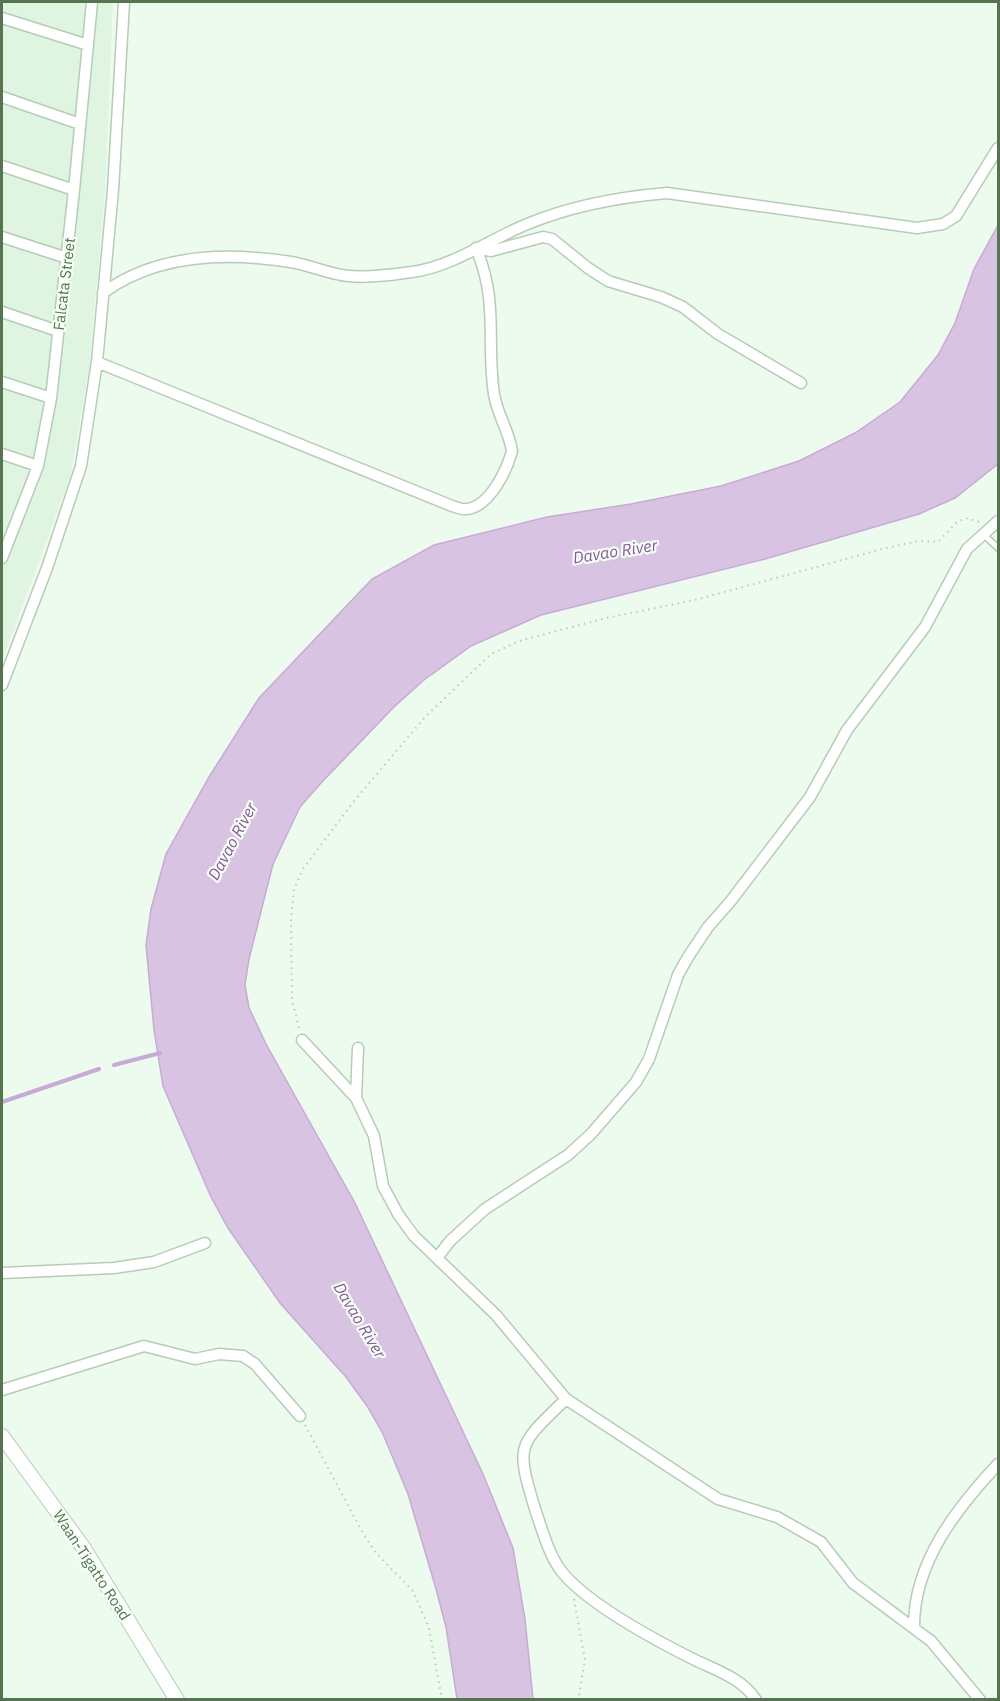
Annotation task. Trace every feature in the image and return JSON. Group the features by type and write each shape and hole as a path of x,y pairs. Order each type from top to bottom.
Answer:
{"street":[{"name":"Falcata Street","path":"2,558 6,530 38,466 51,398 92,2"},
{"path":"2,685 81,466 97,362 118,127 124,2"},
{"path":"2,18 88,45"},
{"path":"2,97 80,124"},
{"path":"103,293 121,280 142,270 198,257 293,262 348,276 379,276 416,272 554,215 630,196 667,193 916,228 943,224 956,216 999,148"},
{"path":"2,166 74,190"},
{"path":"2,237 67,258"},
{"path":"476,248 491,251 543,237 552,239 608,281 661,297 683,307 718,334 801,382"},
{"path":"97,362 452,506 465,510 477,507 499,480 512,451 494,393 492,313 485,269 476,248"},
{"path":"2,312 58,331"},
{"path":"2,382 51,398"},
{"path":"2,454 38,466"},
{"path":"437,1258 450,1240 485,1209 568,1155 591,1134 636,1083 649,1059 678,975 688,957 708,927 730,902 810,797 847,730 925,627 967,549 991,528"},
{"path":"302,1040 356,1098 374,1136 383,1186 414,1236 496,1316 566,1399 718,1499 777,1517 821,1542 853,1583 868,1597 914,1626 947,1658 980,1700"},
{"path":"356,1098 358,1048"},
{"path":"2,1274 114,1268 144,1263 205,1243"},
{"path":"2,1390 144,1346 195,1359 219,1354 243,1356 255,1364 300,1416"},
{"path":"566,1399 527,1440 522,1455 523,1470 553,1556 563,1573 576,1586 667,1646 728,1675 746,1687 756,1700"},
{"name":"Waan-Tigatto Road","path":"2,1436 83,1547 177,1700"},
{"path":"914,1626 916,1598 939,1539 963,1503 999,1464"}],"lane":[{"path":"991,528 999,548"}],"path":[{"path":"302,1040 292,1000 291,921 294,888 303,869 354,801 426,716 491,654 519,641 606,618 695,600 885,548 919,541 938,542 956,524 966,518 991,528"},
{"path":"300,1416 364,1535 376,1553 413,1592 429,1628 442,1700"},
{"path":"576,1586 574,1608 585,1659 578,1700"}],"shaded area":[{"path":"2,2 113,2 105,191 89,369 70,477 2,661"}],"water":[{"name":"Davao River","path":"998,225 998,464 955,498 919,514 765,559 541,615 471,646 424,680 394,707 321,783 300,807 273,864 249,959 245,985 249,1008 266,1044 355,1203 483,1474 513,1548 525,1619 533,1699 457,1699 446,1627 436,1589 408,1494 383,1434 367,1406 346,1377 280,1303 228,1228 211,1197 163,1086 154,1030 146,945 151,909 166,854 209,777 259,698 372,579 434,545 547,517 631,504 721,486 799,461 855,433 900,402 938,355 955,323 974,269"}],"waterway":[{"path":"114,1065 160,1053"},
{"path":"2,1102 99,1069"}]}
